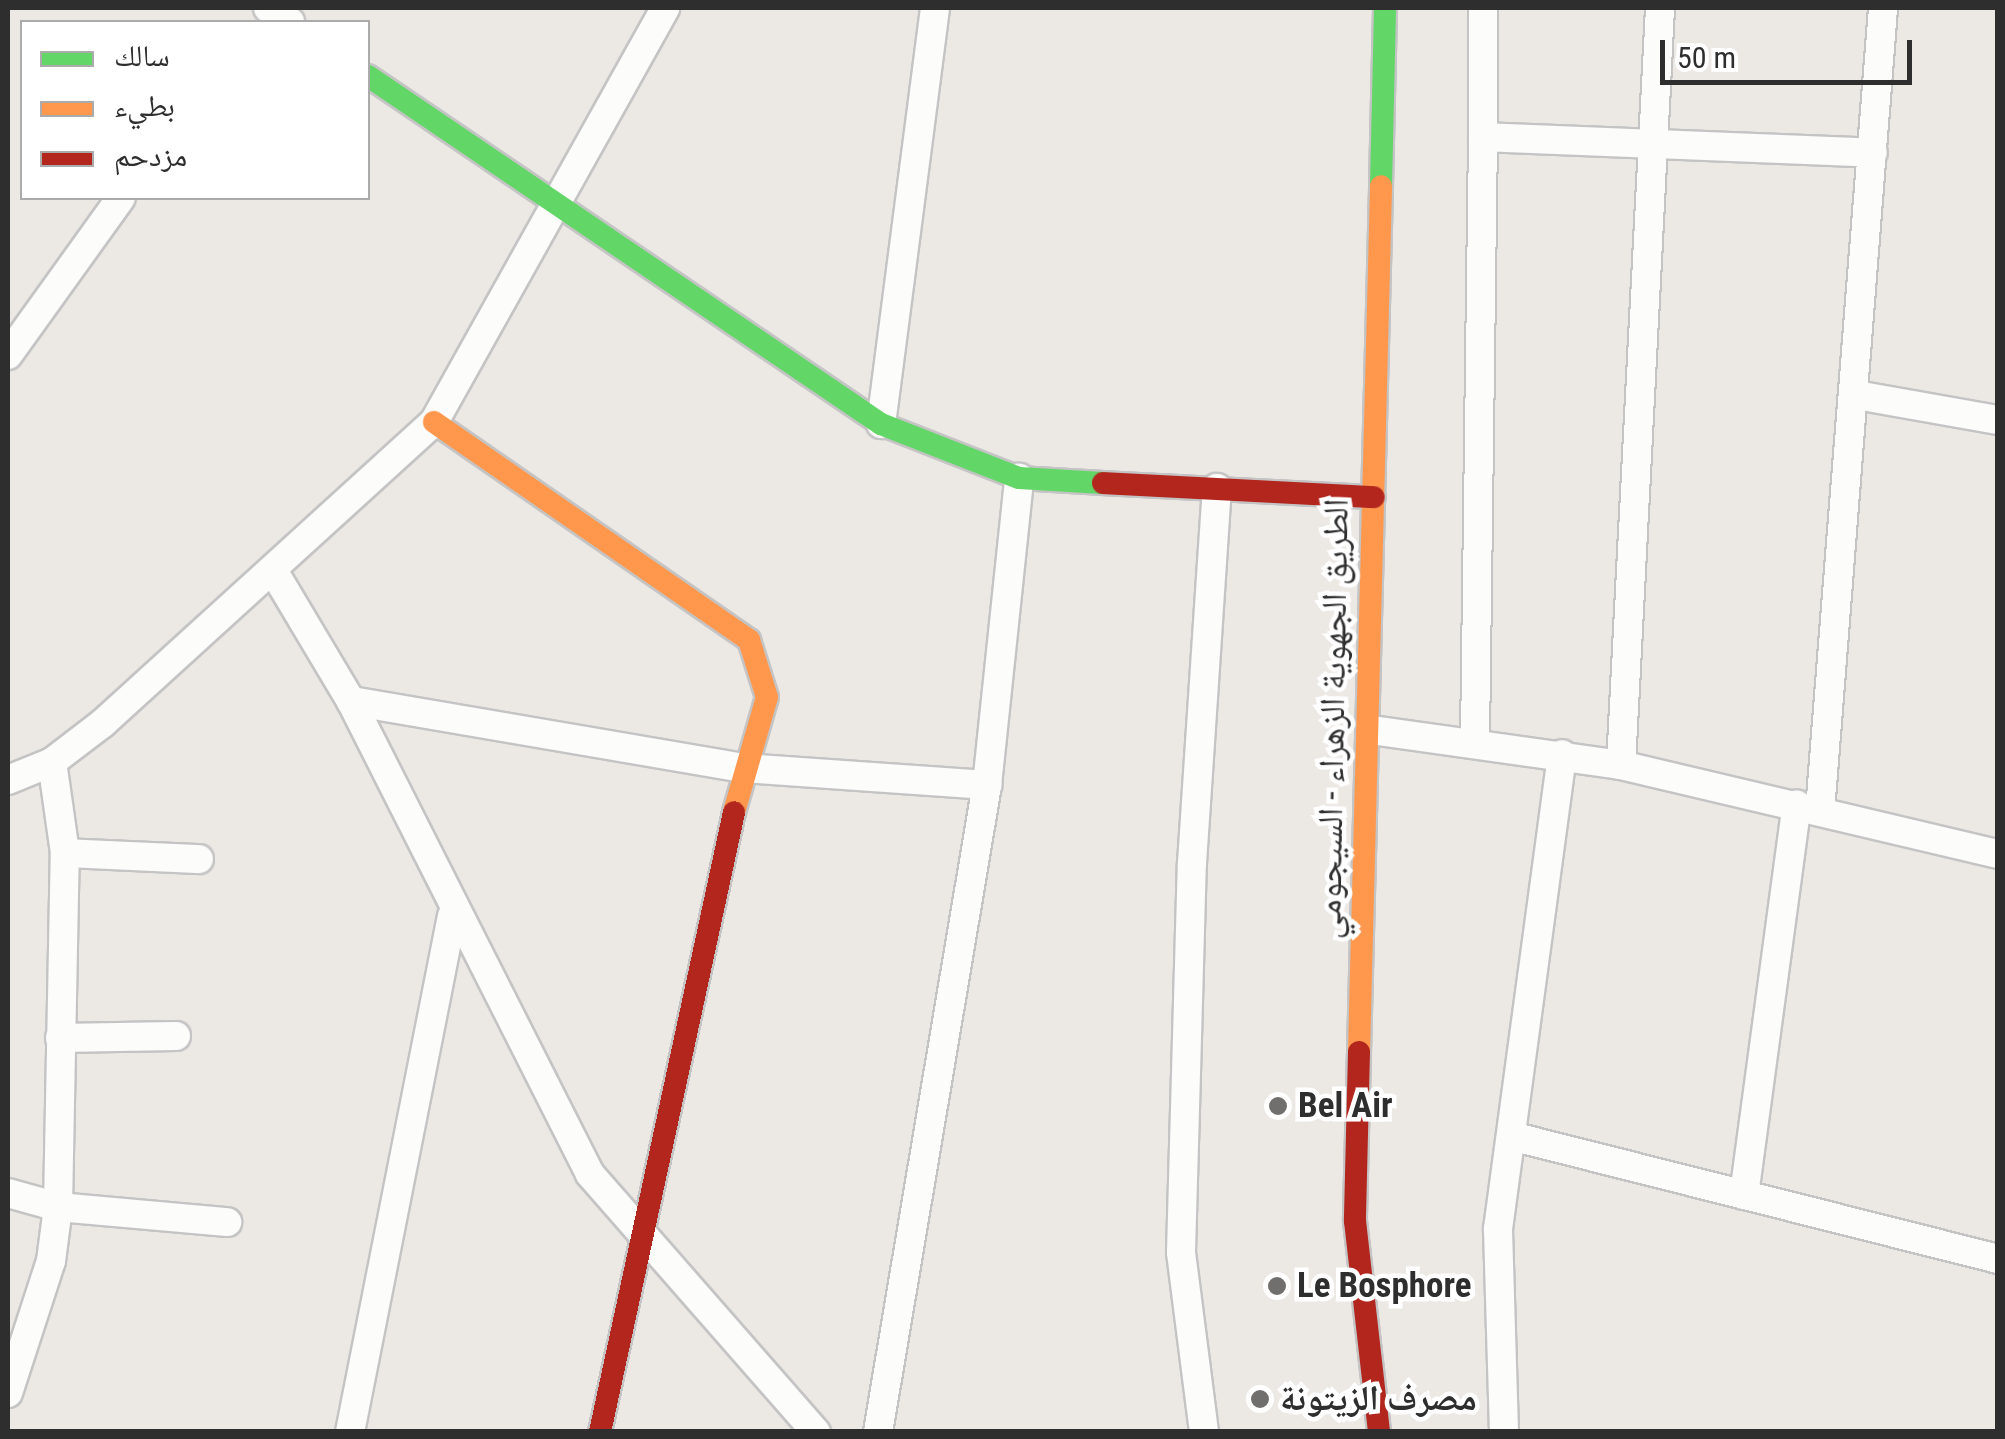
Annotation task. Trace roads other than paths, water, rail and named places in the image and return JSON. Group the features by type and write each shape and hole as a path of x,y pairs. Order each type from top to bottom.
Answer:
{"street":[{"path":"8,780 52,762 274,572 434,422 559,207 665,8"},
{"path":"881,424 935,8"},
{"name":"الطريق الجهوية الزهراء - السيجومي","path":"1379,1432 1355,1220 1372,730 1385,8"},
{"path":"1475,739 1483,8"},
{"path":"1621,765 1660,8"},
{"path":"1744,1195 1809,808 1856,395 1883,8"},
{"path":"370,77 881,424 1019,478 1374,497"},
{"path":"1483,137 1873,153"},
{"path":"8,355 120,200"},
{"path":"1856,395 1998,420"},
{"path":"434,422 749,640 767,697 743,768 600,1432"},
{"path":"878,1432 987,786 1019,478"},
{"path":"1204,1432 1182,1252 1192,863 1216,488"},
{"path":"274,572 351,701 452,916 590,1174 640,1238 816,1432"},
{"path":"351,701 743,768 987,786"},
{"path":"1372,730 1475,739 1621,765 1998,854"},
{"path":"1504,1432 1498,1229 1562,754"},
{"path":"8,1393 51,1261 58,1208 64,854 52,762"},
{"path":"64,854 199,859"},
{"path":"350,1432 452,916"},
{"path":"60,1038 176,1036"},
{"path":"1510,1136 1998,1259"},
{"path":"8,1194 58,1208 227,1222"}],"place":[{"name":"Bel Air","path":"1278,1106"},
{"name":"Le Bosphore","path":"1277,1286"},
{"name":"مصرف الزيتونة","path":"1260,1399"}]}
